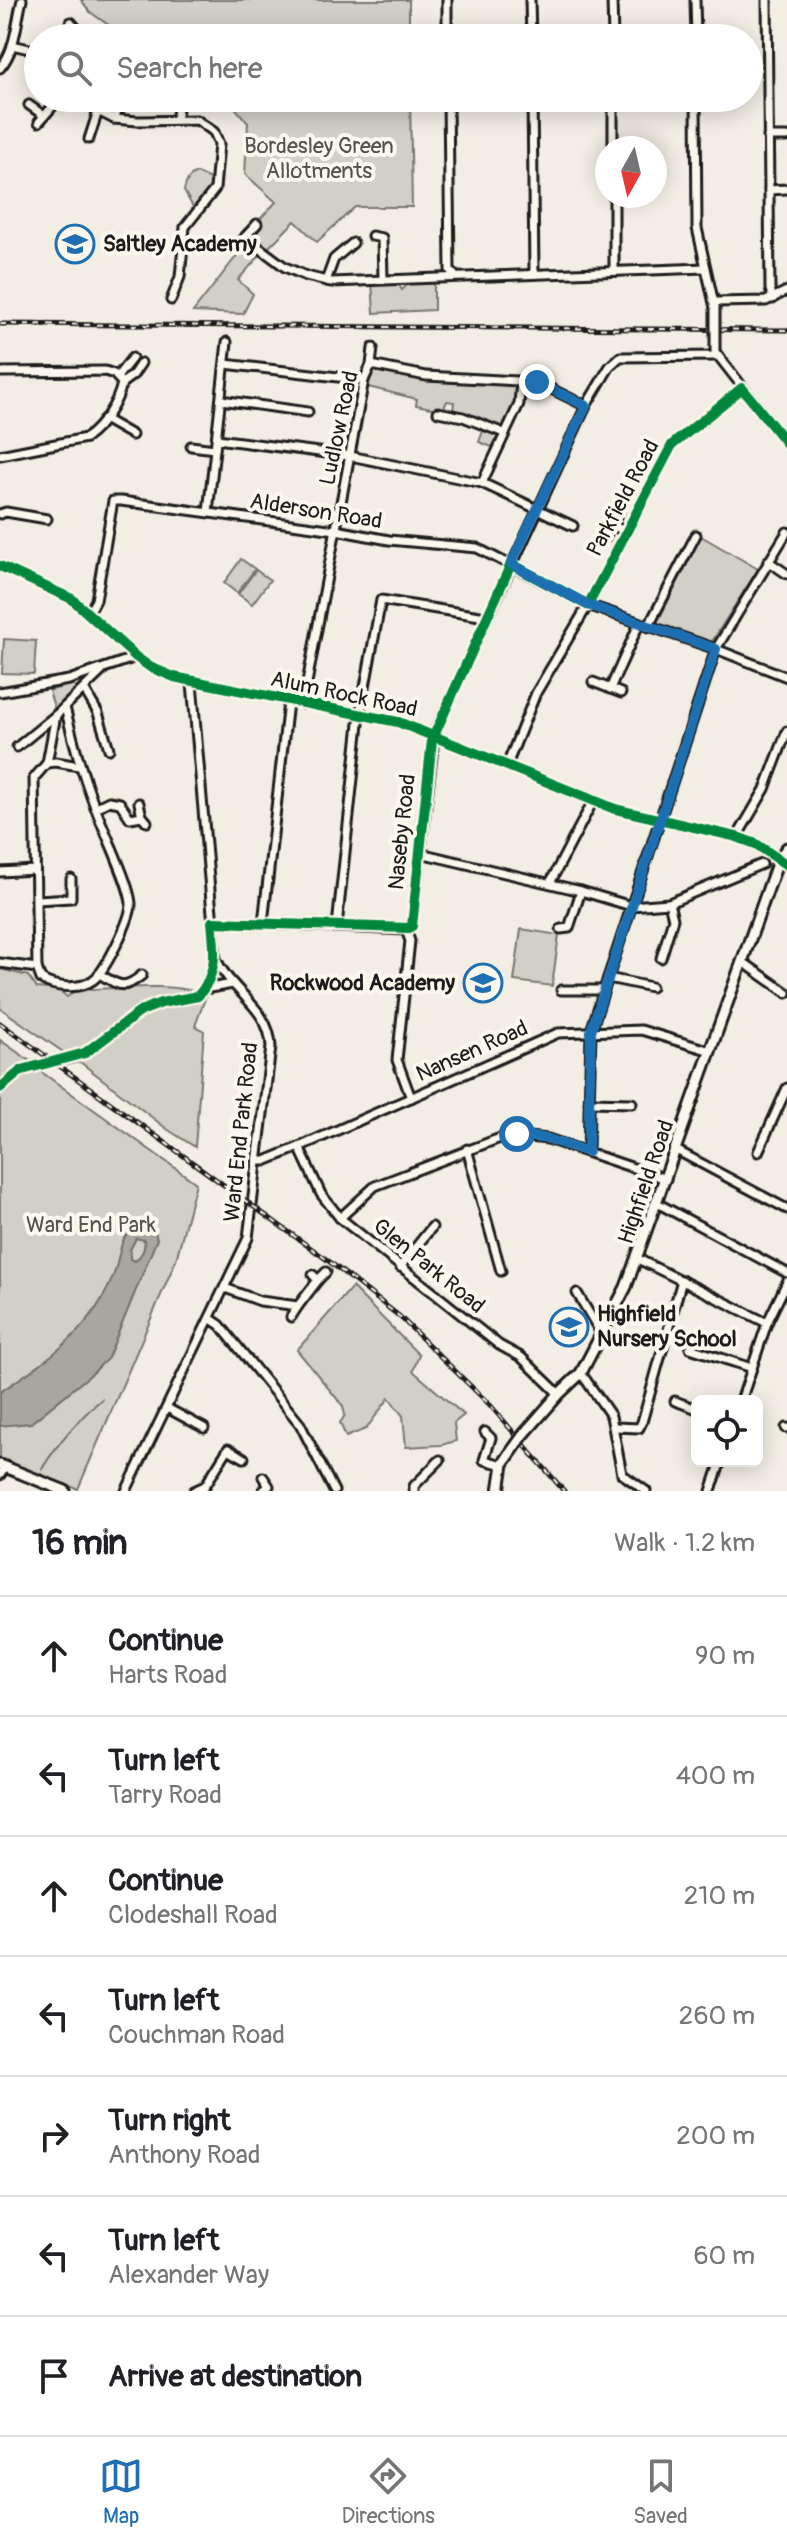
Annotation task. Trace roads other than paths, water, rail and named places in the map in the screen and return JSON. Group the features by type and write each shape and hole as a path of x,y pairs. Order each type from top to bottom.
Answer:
{"main road":[{"name":"Highfield Road","path":"499,1491 503,1465 524,1434 581,1373 638,1259 743,962 787,848"},
{"path":"2,1470 65,1491"}],"street":[{"path":"0,68 12,45 22,0"},
{"path":"447,0 447,24"},
{"path":"530,0 531,24"},
{"path":"612,0 613,24"},
{"path":"695,0 696,24"},
{"path":"767,0 770,289 773,299"},
{"path":"12,45 24,48"},
{"path":"89,139 98,112"},
{"path":"100,112 114,119 138,121 197,120 214,132 219,144 215,189 185,227 180,277 171,300"},
{"path":"114,119 117,112"},
{"path":"176,120 177,112"},
{"path":"448,112 450,270 455,276"},
{"path":"532,112 534,273"},
{"path":"613,112 613,136"},
{"path":"696,112 697,228 715,305 716,354 787,444"},
{"path":"768,137 787,137"},
{"path":"769,190 787,189"},
{"path":"614,208 614,270"},
{"path":"257,224 242,240 285,267 326,281 705,268"},
{"path":"382,228 383,278"},
{"path":"372,236 382,238"},
{"path":"326,281 334,259 353,243"},
{"path":"345,249 353,257"},
{"path":"180,277 189,280"},
{"path":"715,305 773,299 787,291"},
{"path":"208,512 227,342"},
{"name":"Ludlow Road","path":"303,704 364,380 371,365 373,348"},
{"name":"Naseby Road","path":"411,1098 397,1060 410,941 406,930 412,926 434,736 537,508 586,406 610,366 620,357 716,354"},
{"path":"0,455 86,438 104,419 120,391 119,380 132,358"},
{"path":"119,380 133,375 141,363"},
{"path":"225,364 364,380"},
{"path":"371,365 426,376 537,382 586,406"},
{"path":"0,372 105,371 119,380"},
{"path":"482,483 519,404 521,381"},
{"name":"Parkfield Road","path":"507,765 536,693 588,605 672,445 742,388"},
{"path":"221,400 308,412"},
{"path":"438,412 450,409 504,433"},
{"path":"104,419 132,435"},
{"path":"217,439 350,456 482,483 573,526"},
{"path":"191,446 215,449"},
{"name":"Alderson Road","path":"89,613 96,600 113,501 336,530 389,540 477,548 588,605 787,677"},
{"path":"563,521 568,511"},
{"path":"604,539 619,511"},
{"path":"0,514 6,512 47,519"},
{"path":"611,525 627,532"},
{"path":"588,1152 591,1031 604,990 716,649 787,532"},
{"path":"648,627 696,535"},
{"path":"768,561 787,574"},
{"name":"Alum Rock Road","path":"0,566 72,599 120,645 150,667 192,683 398,722 593,801 659,820 737,837 756,844 783,862"},
{"path":"337,926 360,714 381,600 486,617"},
{"path":"610,689 639,624"},
{"path":"0,692 51,684 136,657"},
{"path":"17,747 65,707 103,669"},
{"path":"593,682 621,693"},
{"path":"192,683 216,959 204,989 233,984"},
{"path":"84,689 98,713 109,749"},
{"path":"263,923 288,702"},
{"path":"56,715 47,763 34,778 37,968 38,975 46,983 66,986 89,983 99,974 131,908 125,883 79,766 65,707"},
{"path":"737,837 765,789 787,731"},
{"path":"47,763 79,766"},
{"path":"95,808 115,801 120,803 130,818 144,819 139,803"},
{"path":"550,883 593,801"},
{"path":"420,853 550,883 631,906 669,903 762,864"},
{"path":"0,872 35,870"},
{"path":"37,900 71,898 71,879"},
{"path":"561,929 569,928 581,891"},
{"path":"661,958 673,919 669,903"},
{"path":"212,922 406,930"},
{"name":"Ward End Park Road","path":"126,1491 248,1238 271,1040 264,1019 216,959"},
{"path":"743,962 787,993"},
{"path":"0,963 37,968"},
{"path":"99,974 123,986 130,985 142,975"},
{"path":"608,978 651,987"},
{"path":"561,990 604,990"},
{"name":"Nansen Road","path":"257,1161 265,1161 299,1147 558,1033 641,1030 711,1051"},
{"path":"758,1152 787,1088"},
{"path":"589,1102 632,1103"},
{"path":"340,1218 375,1186 467,1149 517,1134 548,1139 666,1179"},
{"name":"Glen Park Road","path":"299,1147 329,1208 499,1345 521,1357 559,1394"},
{"path":"467,1149 501,1271"},
{"path":"676,1150 787,1209"},
{"path":"657,1203 787,1273"},
{"path":"400,1267 432,1227"},
{"path":"638,1259 767,1323"},
{"path":"291,1317 316,1277 326,1272"},
{"path":"615,1427 639,1428 642,1422 682,1280"},
{"path":"743,1395 767,1323 787,1282"},
{"path":"225,1288 260,1301 298,1306"},
{"path":"577,1293 602,1335"},
{"path":"211,1319 220,1325 300,1424 334,1491"},
{"path":"690,1348 752,1368"},
{"path":"581,1373 611,1416 622,1474 646,1491"},
{"path":"675,1401 691,1407"},
{"path":"167,1408 204,1428"},
{"path":"485,1432 491,1439 484,1460 503,1465"},
{"path":"194,1491 205,1486 230,1445 244,1458"},
{"path":"414,1491 414,1486 440,1460"},
{"path":"711,1491 719,1467"},
{"path":"263,1477 268,1489"}],"waterway":[{"path":"42,1469 69,1431 102,1399"}],"railway":[{"path":"0,324 787,330"},
{"path":"0,1023 326,1259 399,1316 490,1405 564,1491"}],"place":[{"name":"Saltley Academy","path":"75,244"},
{"name":"Rockwood Academy","path":"483,983"},
{"name":"Highfield Nursery School","path":"569,1327"}],"park label":[{"name":"Bordesley Green Allotments","path":"319,158"},
{"name":"Ward End Park","path":"91,1225"}]}
